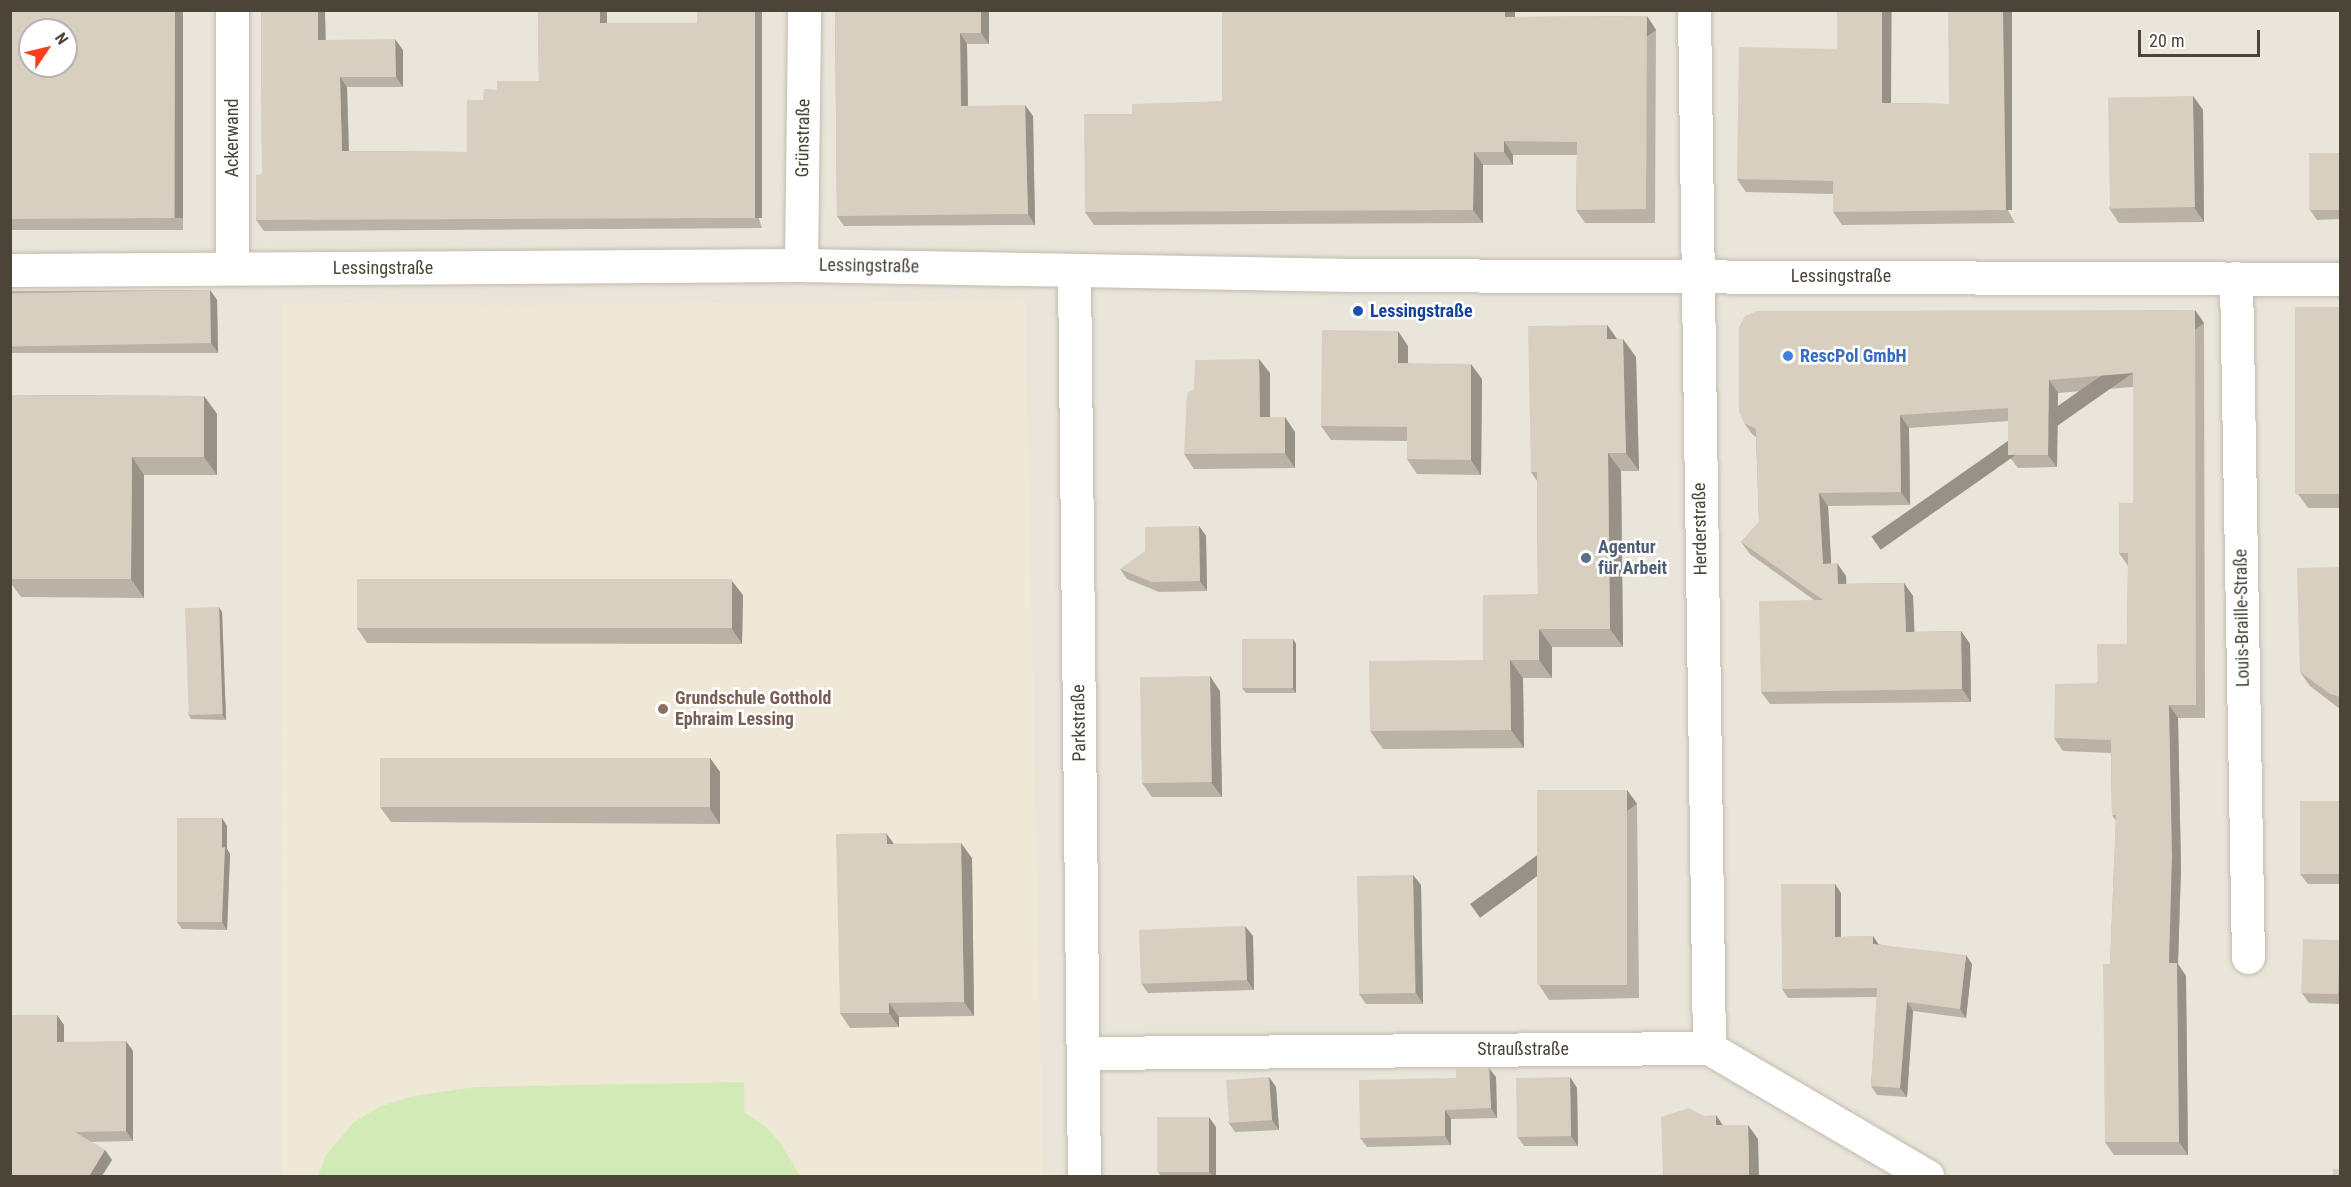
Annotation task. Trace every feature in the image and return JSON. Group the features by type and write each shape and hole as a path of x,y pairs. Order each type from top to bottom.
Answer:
{"street":[{"name":"Ackerwand","path":"232,10 232,266"},
{"name":"Grünstraße","path":"801,265 804,10"},
{"name":"Herderstraße","path":"1695,10 1695,275 1709,1048"},
{"name":"Lessingstraße","path":"10,270 232,266 801,265 1074,270 2340,279"},
{"name":"Parkstraße","path":"1074,270 1084,1176"},
{"name":"Louis-Braille-Straße","path":"2236,278 2248,957"},
{"name":"Straußstraße","path":"1083,1053 1709,1048"},
{"path":"1709,1048 1927,1176"}],"shaded area":[{"path":"11,11 2340,11 2340,1176 11,1176"},
{"path":"1025,300 1043,1176 281,1176 282,302 496,305"}],"green space":[{"path":"744,1082 745,1113 766,1127 781,1144 800,1176 318,1176 326,1155 354,1122 379,1107 413,1096 476,1087"}],"building":[{"path":"10,10 175,10 174,218 10,219"},
{"path":"261,10 318,10 318,40 395,39 396,77 340,77 342,151 467,152 467,100 483,100 484,89 497,90 497,81 539,81 538,10 600,10 600,23 697,23 697,10 755,10 755,218 256,220 256,175 262,174"},
{"path":"835,10 981,10 981,33 960,33 961,106 1025,105 1028,214 837,216"},
{"path":"1222,10 1505,10 1505,17 1647,16 1646,209 1576,210 1577,142 1504,141 1504,152 1474,152 1473,210 1085,212 1084,114 1132,114 1132,104 1222,101"},
{"path":"1837,10 1882,10 1882,103 1949,104 1948,10 2003,10 2006,210 1833,212 1833,181 1737,179 1739,47 1837,49"},
{"path":"2193,96 2195,207 2110,208 2108,97"},
{"path":"2309,153 2340,153 2340,210 2309,210"},
{"path":"210,290 211,343 11,346 10,293"},
{"path":"2295,307 2340,307 2340,494 2295,494"},
{"path":"2195,310 2196,705 2169,705 2172,855 2169,963 2177,963 2179,1142 2105,1142 2103,964 2110,964 2116,815 2112,815 2111,740 2054,738 2055,684 2098,683 2097,644 2127,644 2128,553 2119,553 2119,503 2133,503 2133,373 2049,380 2048,455 2008,455 2008,408 1900,415 1901,492 1819,493 1823,564 1837,563 1838,584 1904,583 1906,632 1961,631 1962,689 1761,692 1759,601 1823,600 1741,542 1759,522 1756,429 1744,423 1739,411 1739,327 1745,316 1757,311"},
{"name":"Agentur für Arbeit","path":"1607,325 1607,339 1623,339 1626,453 1608,453 1610,629 1539,629 1539,660 1510,660 1511,730 1370,731 1369,661 1483,660 1483,595 1538,594 1537,472 1531,472 1528,326"},
{"path":"1322,330 1398,331 1398,363 1471,364 1471,460 1407,459 1407,427 1321,426"},
{"path":"1259,359 1260,417 1285,417 1285,453 1184,454 1187,393 1194,389 1195,360"},
{"path":"10,395 204,396 204,457 132,457 131,579 10,579"},
{"path":"1199,526 1200,581 1152,582 1120,569 1145,551 1145,527"},
{"path":"2340,567 2340,697 2330,694 2300,672 2297,568"},
{"path":"357,579 732,579 732,628 357,628"},
{"path":"219,607 223,714 189,715 185,608"},
{"path":"1242,639 1293,639 1293,688 1242,688"},
{"path":"1210,676 1212,782 1142,783 1140,677"},
{"path":"380,758 710,758 710,807 380,807"},
{"path":"1537,790 1627,790 1627,985 1537,985"},
{"path":"2300,801 2340,801 2340,874 2300,874"},
{"path":"177,818 222,818 222,848 225,847 222,922 177,922"},
{"path":"886,833 887,844 961,843 964,1002 889,1003 889,1013 840,1013 836,834"},
{"path":"1413,875 1415,993 1359,994 1357,876"},
{"path":"1781,884 1835,884 1835,937 1873,936 1873,944 1966,955 1960,1009 1907,1002 1900,1088 1871,1086 1877,988 1782,989"},
{"path":"1245,926 1247,980 1141,984 1139,930"},
{"path":"2303,939 2340,940 2338,994 2301,993"},
{"path":"10,1015 57,1015 57,1042 126,1041 126,1131 75,1132 105,1150 89,1176 10,1176"},
{"path":"1489,1068 1491,1108 1445,1110 1445,1136 1360,1138 1359,1080 1456,1078 1456,1069"},
{"path":"1269,1077 1272,1120 1229,1123 1226,1080"},
{"path":"1570,1077 1571,1136 1517,1137 1516,1078"},
{"path":"1689,1108 1704,1116 1716,1115 1716,1125 1748,1125 1749,1176 1663,1176 1661,1117"},
{"path":"1157,1117 1209,1117 1209,1172 1157,1172"},
{"path":"2333,1169 2340,1169 2340,1176 2333,1176"}],"place":[{"name":"Lessingstraße","path":"1358,311"},
{"name":"RescPol GmbH","path":"1788,356"},
{"name":"Agentur für Arbeit","path":"1586,558"},
{"name":"Grundschule Gotthold Ephraim Lessing","path":"663,709"}]}
